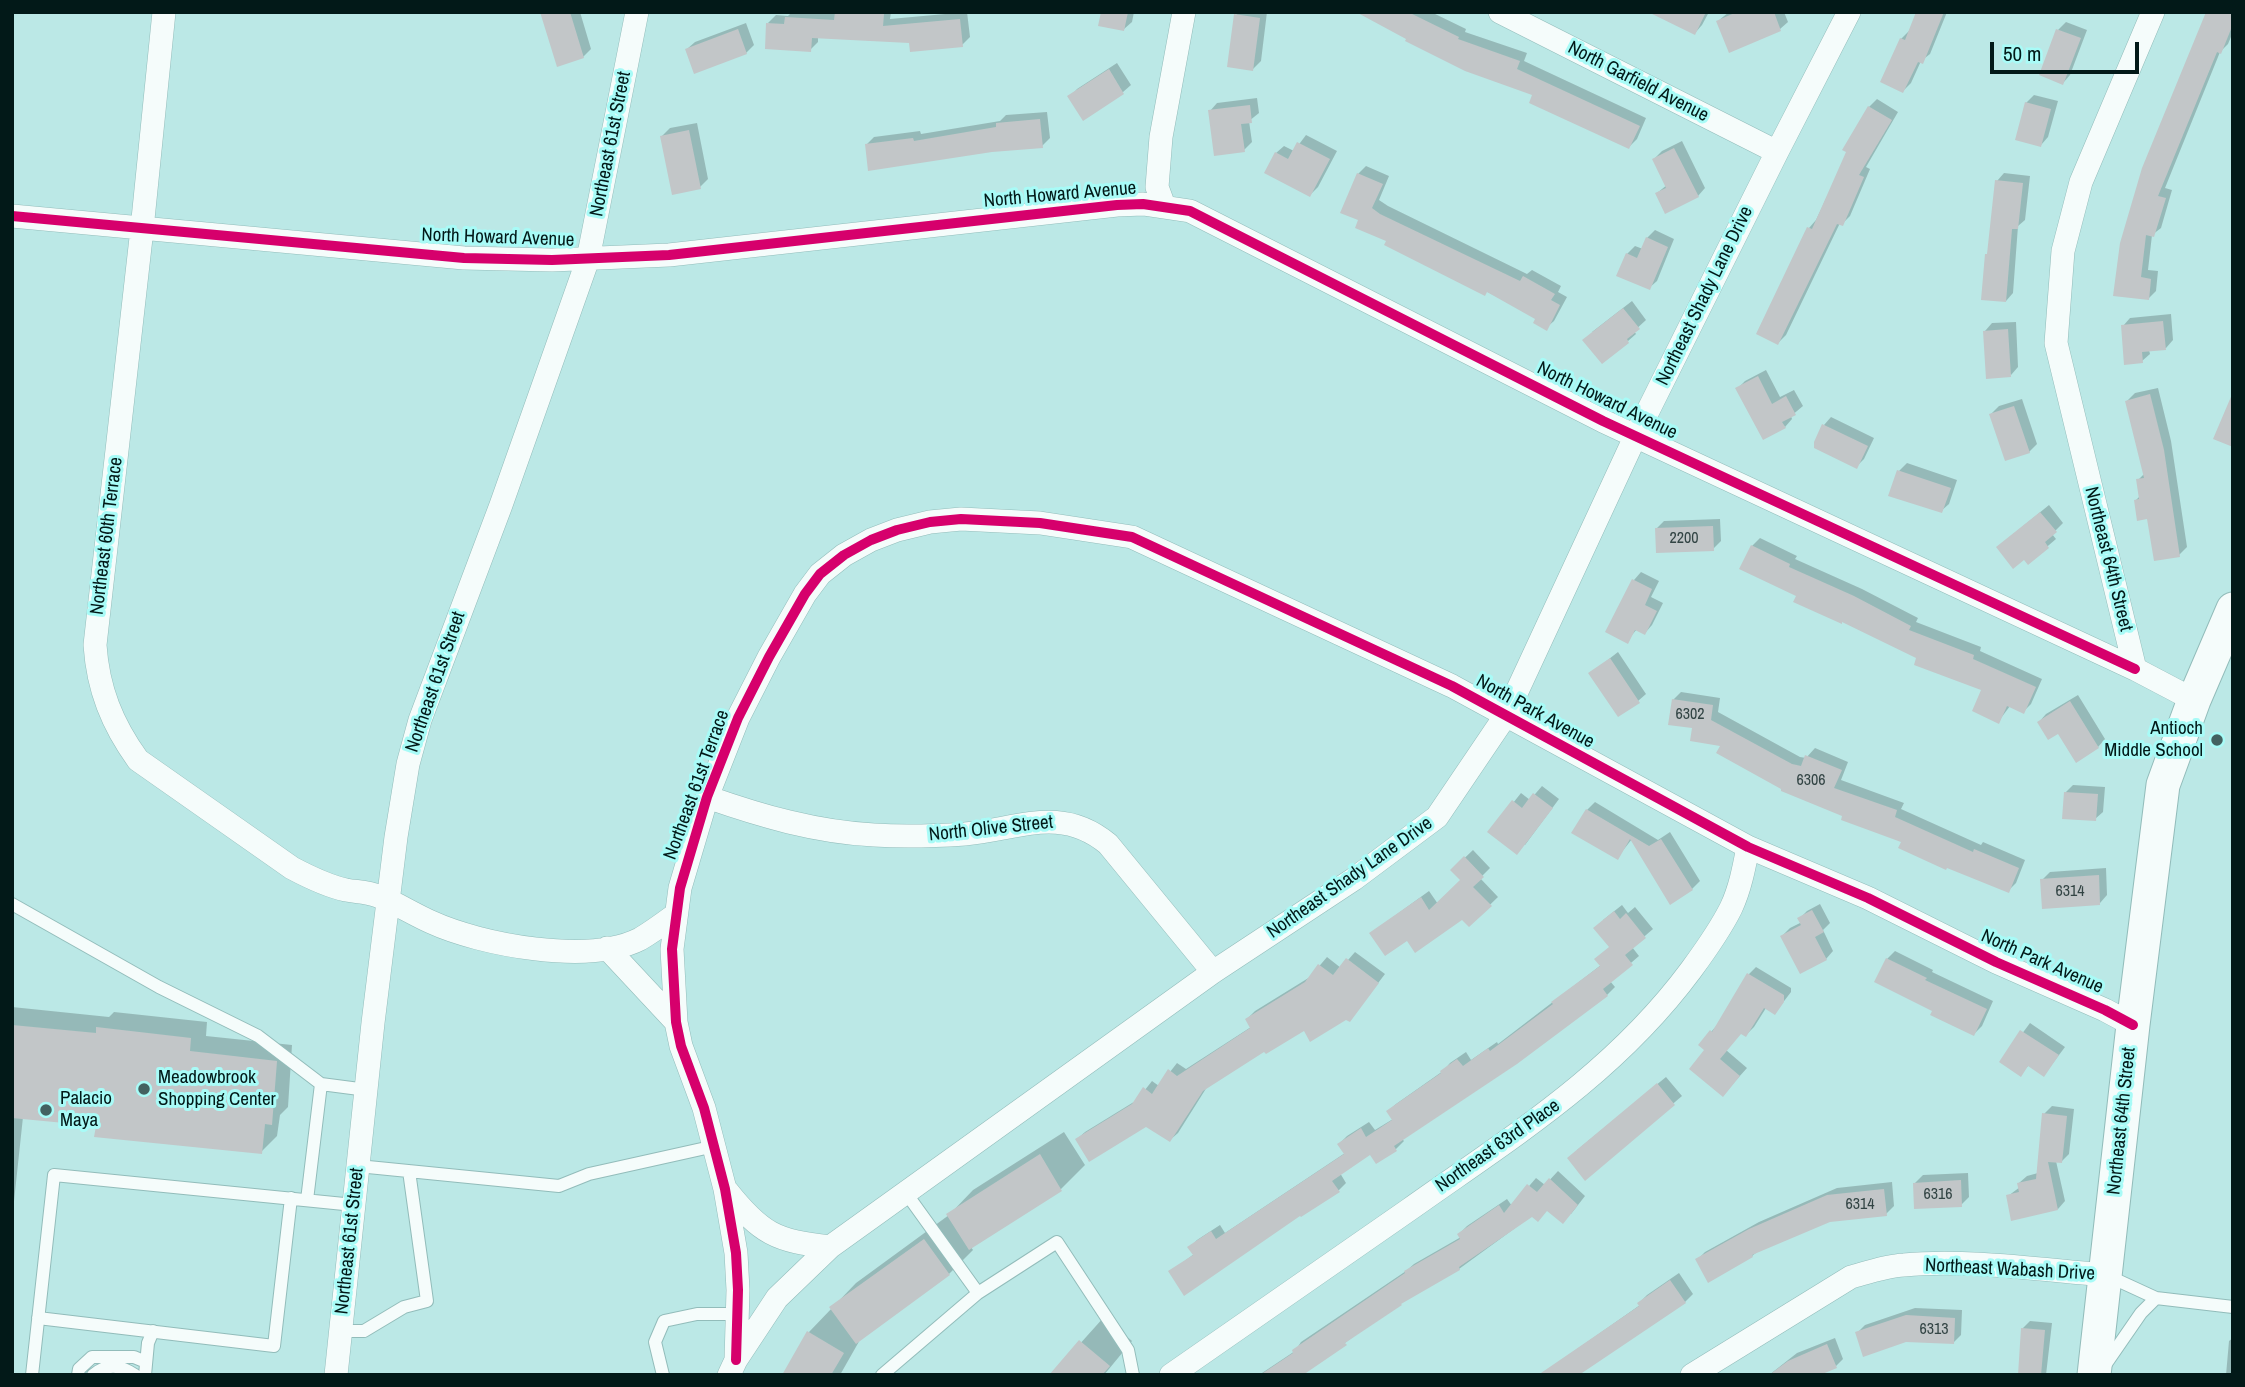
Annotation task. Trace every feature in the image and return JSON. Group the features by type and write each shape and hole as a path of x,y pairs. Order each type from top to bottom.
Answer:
{"street":[{"name":"Northeast 60th Terrace","path":"164,12 95,645 103,695 111,718 138,760 292,868 318,882 345,890 374,894 389,901"},
{"name":"Northeast 61st Street","path":"336,1375 358,1166 406,775 420,720 501,505 588,259 637,12"},
{"path":"1164,206 1157,187 1161,137 1184,12"},
{"name":"North Garfield Avenue","path":"1500,12 1777,152"},
{"name":"Northeast Shady Lane Drive","path":"733,1367 777,1298 830,1247 1213,972 1354,879 1437,817 1506,715 1636,435 1849,12"},
{"name":"Northeast 64th Street","path":"2135,669 2056,343 2063,251 2081,182 2153,12"},
{"name":"North Howard Avenue","path":"12,216 464,258 588,259 752,247 1117,205 1164,206 1190,211 1603,421 2135,669"},
{"name":"North Park Avenue","path":"897,530 930,522 961,519 1040,523 1132,537 1452,686 1748,848 1868,898 1996,962 2133,1025"},
{"name":"Northeast 61st Terrace","path":"733,1367 738,1314 736,1253 715,1146 681,1046 676,1021 672,949 675,915 691,846 738,718 805,594 820,574 844,555 897,530"},
{"name":"Northeast 64th Street","path":"2096,1375 2133,1025 2163,785 2194,700 2233,609"},
{"path":"2135,669 2194,700"},
{"name":"North Olive Street","path":"707,797 782,821 871,835 908,837 965,834 1046,820 1073,824 1108,844 1213,972"},
{"name":"Northeast 63rd Place","path":"1171,1375 1522,1131 1580,1087 1616,1055 1658,1011 1710,944 1731,907 1741,881 1748,848"},
{"path":"389,901 433,923 479,937 526,947 573,952 607,948 640,939 675,915"},
{"name":"Northeast 61st Terrace","path":"607,948 676,1021"},
{"name":"Northeast 61st Terrace","path":"725,1189 750,1220 772,1234 796,1243 830,1247"},
{"name":"Northeast Wabash Drive","path":"1692,1375 1852,1277 1877,1269 1943,1263 2105,1275"}],"lane":[{"path":"12,904 159,986 258,1037 321,1084 367,1090"},
{"path":"307,1200 321,1084"},
{"path":"358,1166 526,1185 559,1186 589,1174 715,1146"},
{"path":"341,1331 364,1331 404,1307 427,1301 409,1171"},
{"path":"32,1375 54,1175 354,1205"},
{"path":"906,1193 978,1293"},
{"path":"38,1318 274,1346 291,1198"},
{"path":"883,1375 978,1293 1057,1242 1128,1350 1133,1375"},
{"path":"2105,1275 2156,1298 2233,1307"},
{"path":"2096,1375 2141,1313 2156,1298"},
{"path":"663,1375 654,1342 664,1321 697,1314 738,1314"},
{"path":"145,1368 148,1343 153,1331"},
{"path":"78,1375 79,1369 92,1357 134,1357 145,1368"},
{"path":"93,1375 106,1366 121,1367 135,1375"}],"building":[{"path":"540,12 570,12 584,58 557,67"},
{"path":"835,12 884,14 883,26 960,19 963,47 910,52 909,43 812,38 811,52 765,49 766,23 784,24 785,17 834,20"},
{"path":"1101,12 1128,12 1124,31 1098,26"},
{"path":"1356,12 1408,12 1459,37 1458,39 1520,61 1517,69 1640,126 1629,149 1529,103 1532,95 1465,71 1405,41 1406,39"},
{"path":"1648,12 1706,12 1695,35"},
{"path":"1737,12 1774,12 1781,31 1729,53 1716,21"},
{"path":"1916,12 1944,12 1923,64 1918,62 1903,93 1880,82 1900,38 1905,40"},
{"path":"2206,12 2233,12 2233,24 2221,54 2217,52 2158,196 2166,198 2154,237 2146,235 2141,277 2151,279 2149,300 2113,296 2120,243 2142,168"},
{"path":"1234,14 1260,18 1253,71 1227,67"},
{"path":"738,29 747,54 694,74 685,49"},
{"path":"2056,29 2081,38 2063,85 2039,75"},
{"path":"1109,69 1124,94 1083,121 1067,96"},
{"path":"2025,102 2051,109 2041,147 2015,140"},
{"path":"1250,105 1252,123 1241,124 1245,152 1214,156 1208,110"},
{"path":"1868,106 1892,120 1859,175 1864,177 1843,226 1837,224 1778,345 1756,334 1807,227 1812,229 1846,152 1842,150"},
{"path":"1040,119 1043,148 992,152 868,171 865,144 913,138 914,141 996,127 996,123"},
{"path":"689,130 701,189 672,195 660,136"},
{"path":"1297,142 1330,159 1310,197 1264,173 1275,152 1288,159"},
{"path":"1674,148 1699,197 1665,214 1655,193 1666,188 1652,159"},
{"path":"1357,173 1383,184 1372,208 1380,214 1520,281 1523,276 1555,294 1551,300 1560,305 1547,331 1533,323 1535,319 1487,292 1485,296 1384,245 1386,241 1355,228 1358,220 1340,213"},
{"path":"1995,180 2023,183 2018,229 2012,229 2006,302 1981,300"},
{"path":"1646,237 1668,247 1650,290 1616,276 1626,253 1637,258"},
{"path":"1623,308 1640,329 1627,339 1629,343 1602,364 1582,340"},
{"path":"2163,321 2166,350 2142,352 2143,363 2124,365 2121,325"},
{"path":"2008,329 2011,377 1986,379 1983,331"},
{"path":"1758,376 1772,404 1786,396 1796,415 1782,422 1786,428 1763,440 1735,388"},
{"path":"2233,392 2233,447 2213,439"},
{"path":"2150,394 2164,450 2180,557 2154,561 2147,519 2137,521 2134,500 2139,499 2136,479 2144,478 2125,401"},
{"path":"2014,406 2030,453 2005,461 1989,414"},
{"path":"1822,424 1868,446 1857,469 1814,448"},
{"path":"1897,470 1951,488 1942,513 1888,496"},
{"path":"2040,512 2057,532 2045,542 2049,548 2028,565 2024,560 2013,569 1996,547"},
{"path":"1713,526 1714,551 1656,553 1655,528"},
{"path":"1751,545 1790,564 1789,567 1854,596 1911,626 1909,630 1974,655 1973,659 2036,687 2024,714 2007,706 1999,724 1972,711 1981,690 1914,665 1916,658 1842,622 1793,602 1796,596 1739,569"},
{"path":"1632,579 1652,589 1645,605 1657,611 1645,635 1635,630 1628,644 1605,632"},
{"path":"1610,658 1640,703 1618,717 1588,673"},
{"path":"1672,699 1713,705 1711,720 1792,764 1801,766 1805,755 1842,770 1834,788 1897,810 1895,817 1973,852 1974,849 2019,868 2009,893 1947,868 1946,870 1898,848 1901,842 1841,820 1842,816 1781,791 1716,753 1720,746 1690,741 1692,728 1668,725"},
{"path":"2070,701 2099,748 2076,763 2058,734 2048,740 2037,722"},
{"path":"2064,792 2098,794 2096,821 2062,819"},
{"path":"1533,793 1553,808 1517,855 1487,832 1512,800 1522,808"},
{"path":"1586,809 1649,846 1661,839 1693,890 1670,905 1630,839 1618,860 1571,833"},
{"path":"1464,856 1484,877 1473,887 1492,906 1469,927 1462,920 1415,953 1407,941 1385,956 1369,933 1421,897 1429,910 1460,880 1450,870"},
{"path":"2099,875 2100,905 2042,909 2040,879"},
{"path":"1812,910 1824,932 1815,937 1827,960 1800,974 1780,936 1801,925 1797,918"},
{"path":"1614,911 1620,919 1626,913 1646,938 1625,955 1633,965 1603,989 1608,996 1517,1064 1394,1146 1397,1151 1376,1164 1370,1155 1332,1181 1340,1192 1300,1216 1184,1296 1168,1271 1193,1255 1187,1247 1211,1231 1216,1239 1344,1154 1337,1144 1361,1128 1366,1137 1392,1120 1386,1111 1457,1059 1463,1066 1488,1048 1490,1051 1553,1004 1551,1002 1600,966 1594,959 1609,947 1593,928"},
{"path":"1346,958 1379,983 1350,1022 1346,1020 1310,1042 1304,1031 1266,1054 1264,1052 1203,1091 1170,1142 1146,1127 1089,1162 1075,1139 1132,1104 1143,1087 1152,1094 1168,1069 1177,1076 1250,1028 1245,1019 1305,982 1318,964 1333,975"},
{"path":"1886,958 1987,1009 1974,1036 1930,1015 1932,1011 1874,982"},
{"path":"1747,973 1784,995 1784,1002 1775,1015 1764,1008 1746,1037 1741,1034 1720,1059 1740,1076 1723,1097 1689,1069 1704,1050 1698,1045 1710,1030 1712,1032"},
{"name":"Meadowbrook Shopping Center","path":"12,1025 96,1033 96,1027 191,1038 190,1051 277,1061 272,1125 265,1124 262,1154 94,1137 96,1126 12,1118"},
{"path":"2020,1030 2059,1055 2044,1077 2028,1066 2021,1077 1999,1062"},
{"path":"1657,1083 1675,1105 1585,1181 1567,1158"},
{"path":"2042,1113 2067,1116 2062,1163 2048,1162 2058,1210 2011,1221 2006,1195 2019,1192 2017,1183 2036,1179"},
{"path":"1040,1154 1062,1191 969,1250 946,1214"},
{"path":"1549,1178 1578,1205 1563,1224 1547,1211 1538,1222 1532,1217 1459,1267 1460,1270 1401,1304 1303,1375 1260,1375 1405,1273 1404,1271 1460,1239 1457,1234 1499,1205 1504,1213 1527,1184 1537,1192"},
{"path":"1961,1180 1962,1207 1914,1209 1913,1183"},
{"path":"1884,1189 1887,1216 1830,1222 1752,1255 1753,1257 1708,1283 1695,1259 1749,1229 1827,1195"},
{"path":"924,1239 950,1275 856,1344 829,1307"},
{"path":"1670,1280 1686,1303 1579,1375 1538,1375 1639,1306 1637,1303"},
{"path":"1906,1315 1955,1318 1954,1344 1906,1342 1863,1357 1855,1332"},
{"path":"2021,1328 2045,1330 2041,1375 2018,1375"},
{"path":"807,1331 844,1353 831,1375 782,1375"},
{"path":"1079,1340 1110,1366 1102,1375 1049,1375"},
{"path":"1827,1344 1837,1368 1820,1375 1769,1375 1788,1361"}],"cycle path":[{"path":"12,216 464,258 552,260 669,255 1117,205 1143,204 1190,211 1603,421 2135,669"},
{"path":"736,1360 736,1253 725,1189 704,1108 681,1046 676,1022 672,949 680,888 707,797 738,718 805,594 820,574 844,555 897,530 930,522 961,519 1040,523 1132,537 1452,686 1748,847 1868,898 1996,962 2133,1025"}],"place":[{"name":"Antioch Middle School","path":"2217,740"},
{"name":"Meadowbrook Shopping Center","path":"144,1089"},
{"name":"Palacio Maya","path":"46,1110"}]}
